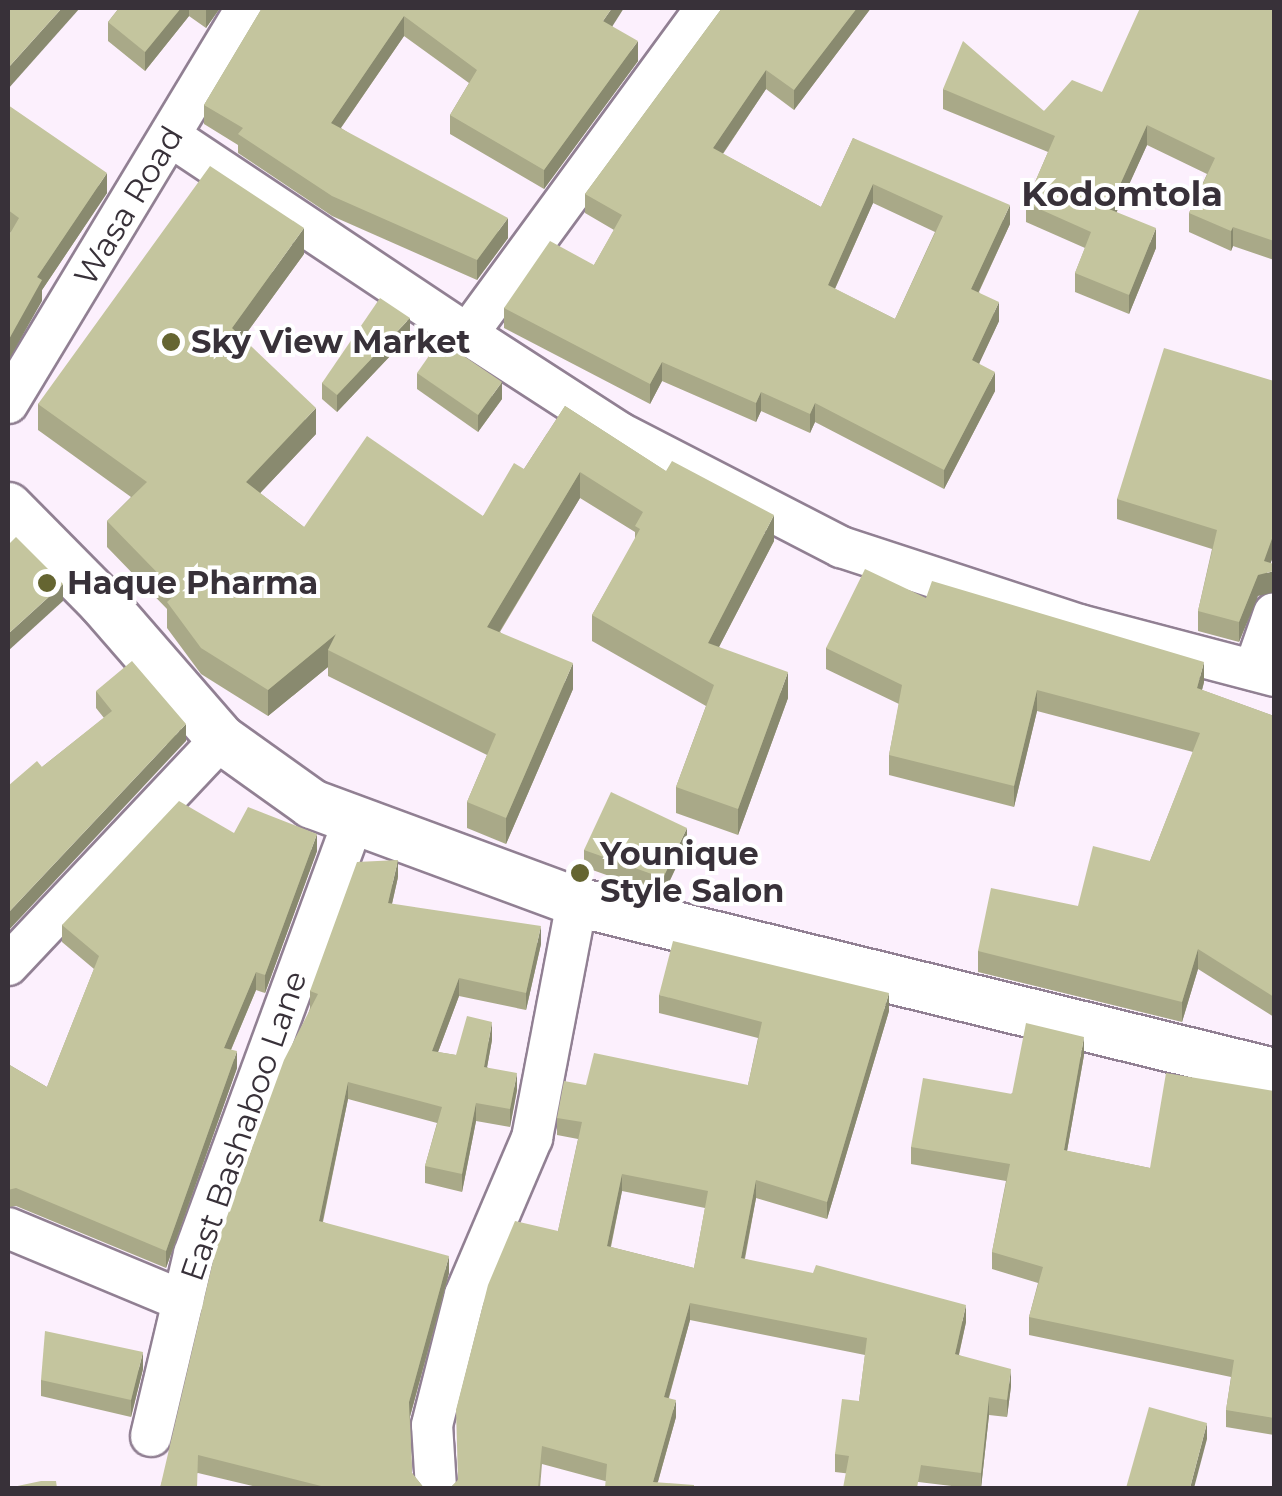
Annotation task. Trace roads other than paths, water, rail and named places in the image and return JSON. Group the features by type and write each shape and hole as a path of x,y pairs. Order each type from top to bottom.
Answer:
{"street":[{"name":"Wasa Road","path":"8,403 246,8"},
{"path":"467,334 706,8"},
{"path":"170,136 620,433 841,547 1080,625 1264,673 1274,613"},
{"path":"8,507 102,602 222,740 312,804 578,902 1274,1073"},
{"path":"8,965 222,740"},
{"name":"East Bashaboo Lane","path":"151,1436 182,1301 354,822"},
{"path":"436,1488 432,1424 465,1295 532,1138 578,902"},
{"path":"8,1228 182,1301"}],"place":[{"name":"Sky View Market","path":"171,342"},
{"name":"Haque Pharma","path":"47,583"},
{"name":"Younique Style Salon","path":"580,873"}],"district":[{"name":"Kodomtola","path":"1122,194"}]}
